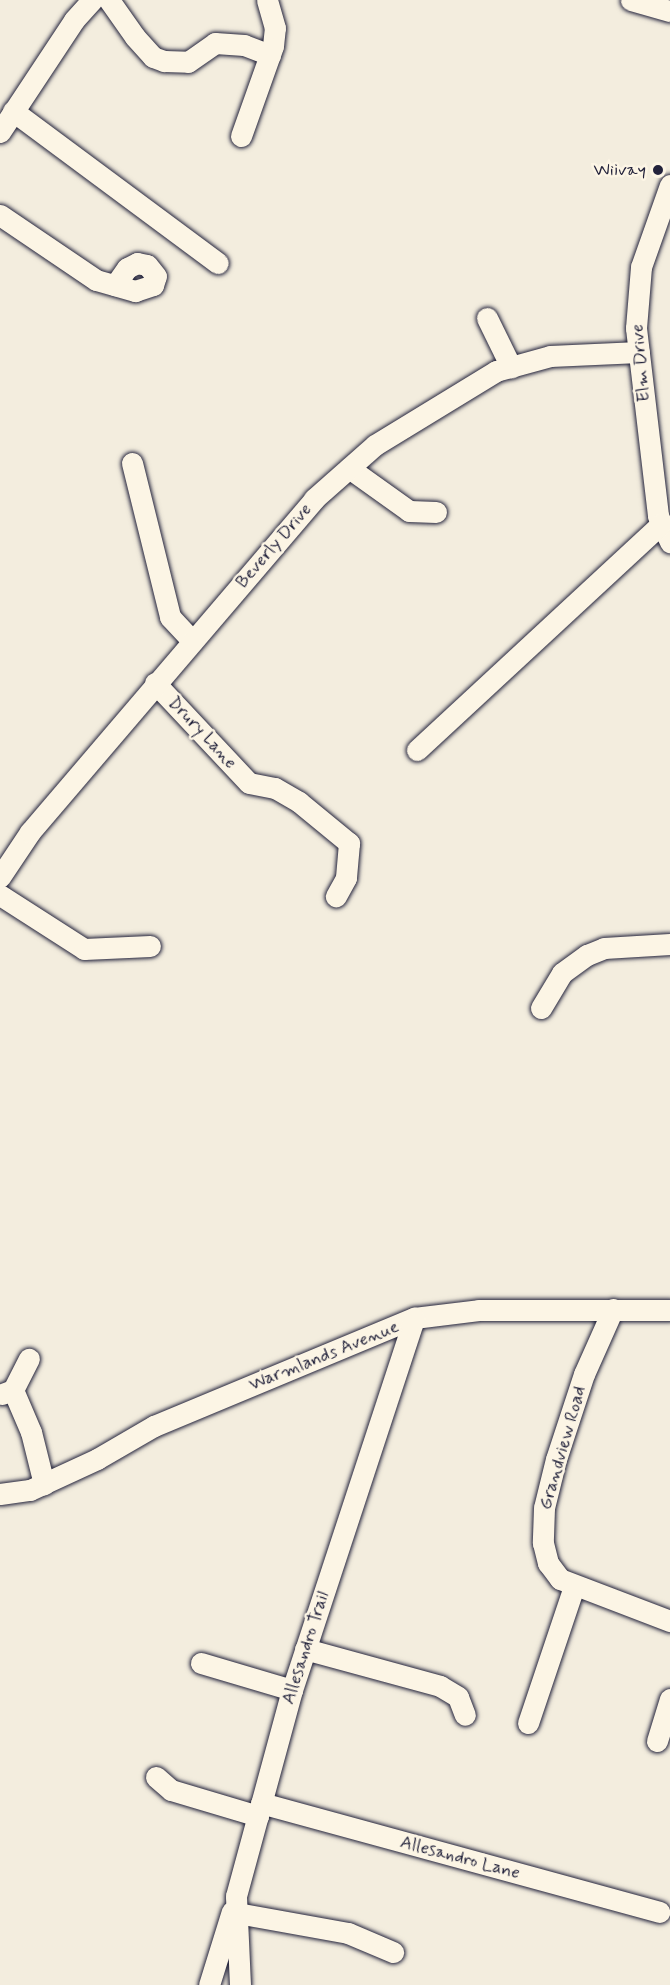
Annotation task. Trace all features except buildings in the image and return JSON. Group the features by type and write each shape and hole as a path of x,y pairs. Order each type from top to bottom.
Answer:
{"street":[{"path":"92,0 74,20 6,119 218,263"},
{"path":"108,0 153,57 164,61 188,62 214,43 244,45 270,55"},
{"path":"242,136 270,55 275,28 267,0"},
{"path":"631,0 670,11"},
{"name":"Elm Drive","path":"665,533 636,328 641,267 670,184"},
{"path":"0,215 76,269 115,285"},
{"path":"487,318 511,367"},
{"name":"Beverly Drive","path":"0,877 30,832 314,499 375,445 496,371 550,356 639,352"},
{"path":"132,463 170,617 192,641"},
{"path":"349,468 409,511 436,512"},
{"path":"417,750 665,533"},
{"name":"Drury Lane","path":"155,683 249,783 275,788 299,802 349,843 346,878 336,896"},
{"path":"0,895 84,949 150,946"},
{"path":"541,1008 562,974 587,955 603,948 670,944"},
{"name":"Grandview Road","path":"613,1309 584,1374 544,1508 543,1543 548,1563 560,1579 670,1621"},
{"name":"Warmlands Avenue","path":"0,1494 44,1484 98,1460 154,1426 414,1318 479,1310 670,1310"},
{"name":"Allesandro Trail","path":"240,1985 237,1905 259,1809 292,1690 414,1318"},
{"path":"29,1359 7,1392 31,1432 44,1484"},
{"path":"528,1723 574,1586"},
{"path":"305,1649 441,1686 458,1697 465,1715"},
{"path":"201,1663 292,1690"},
{"path":"657,1741 670,1699"},
{"name":"Allesandro Lane","path":"156,1777 171,1790 259,1809 659,1912"},
{"path":"209,1985 237,1905 348,1933 393,1952"}],"place":[{"name":"Wiivay","path":"658,170"}]}
